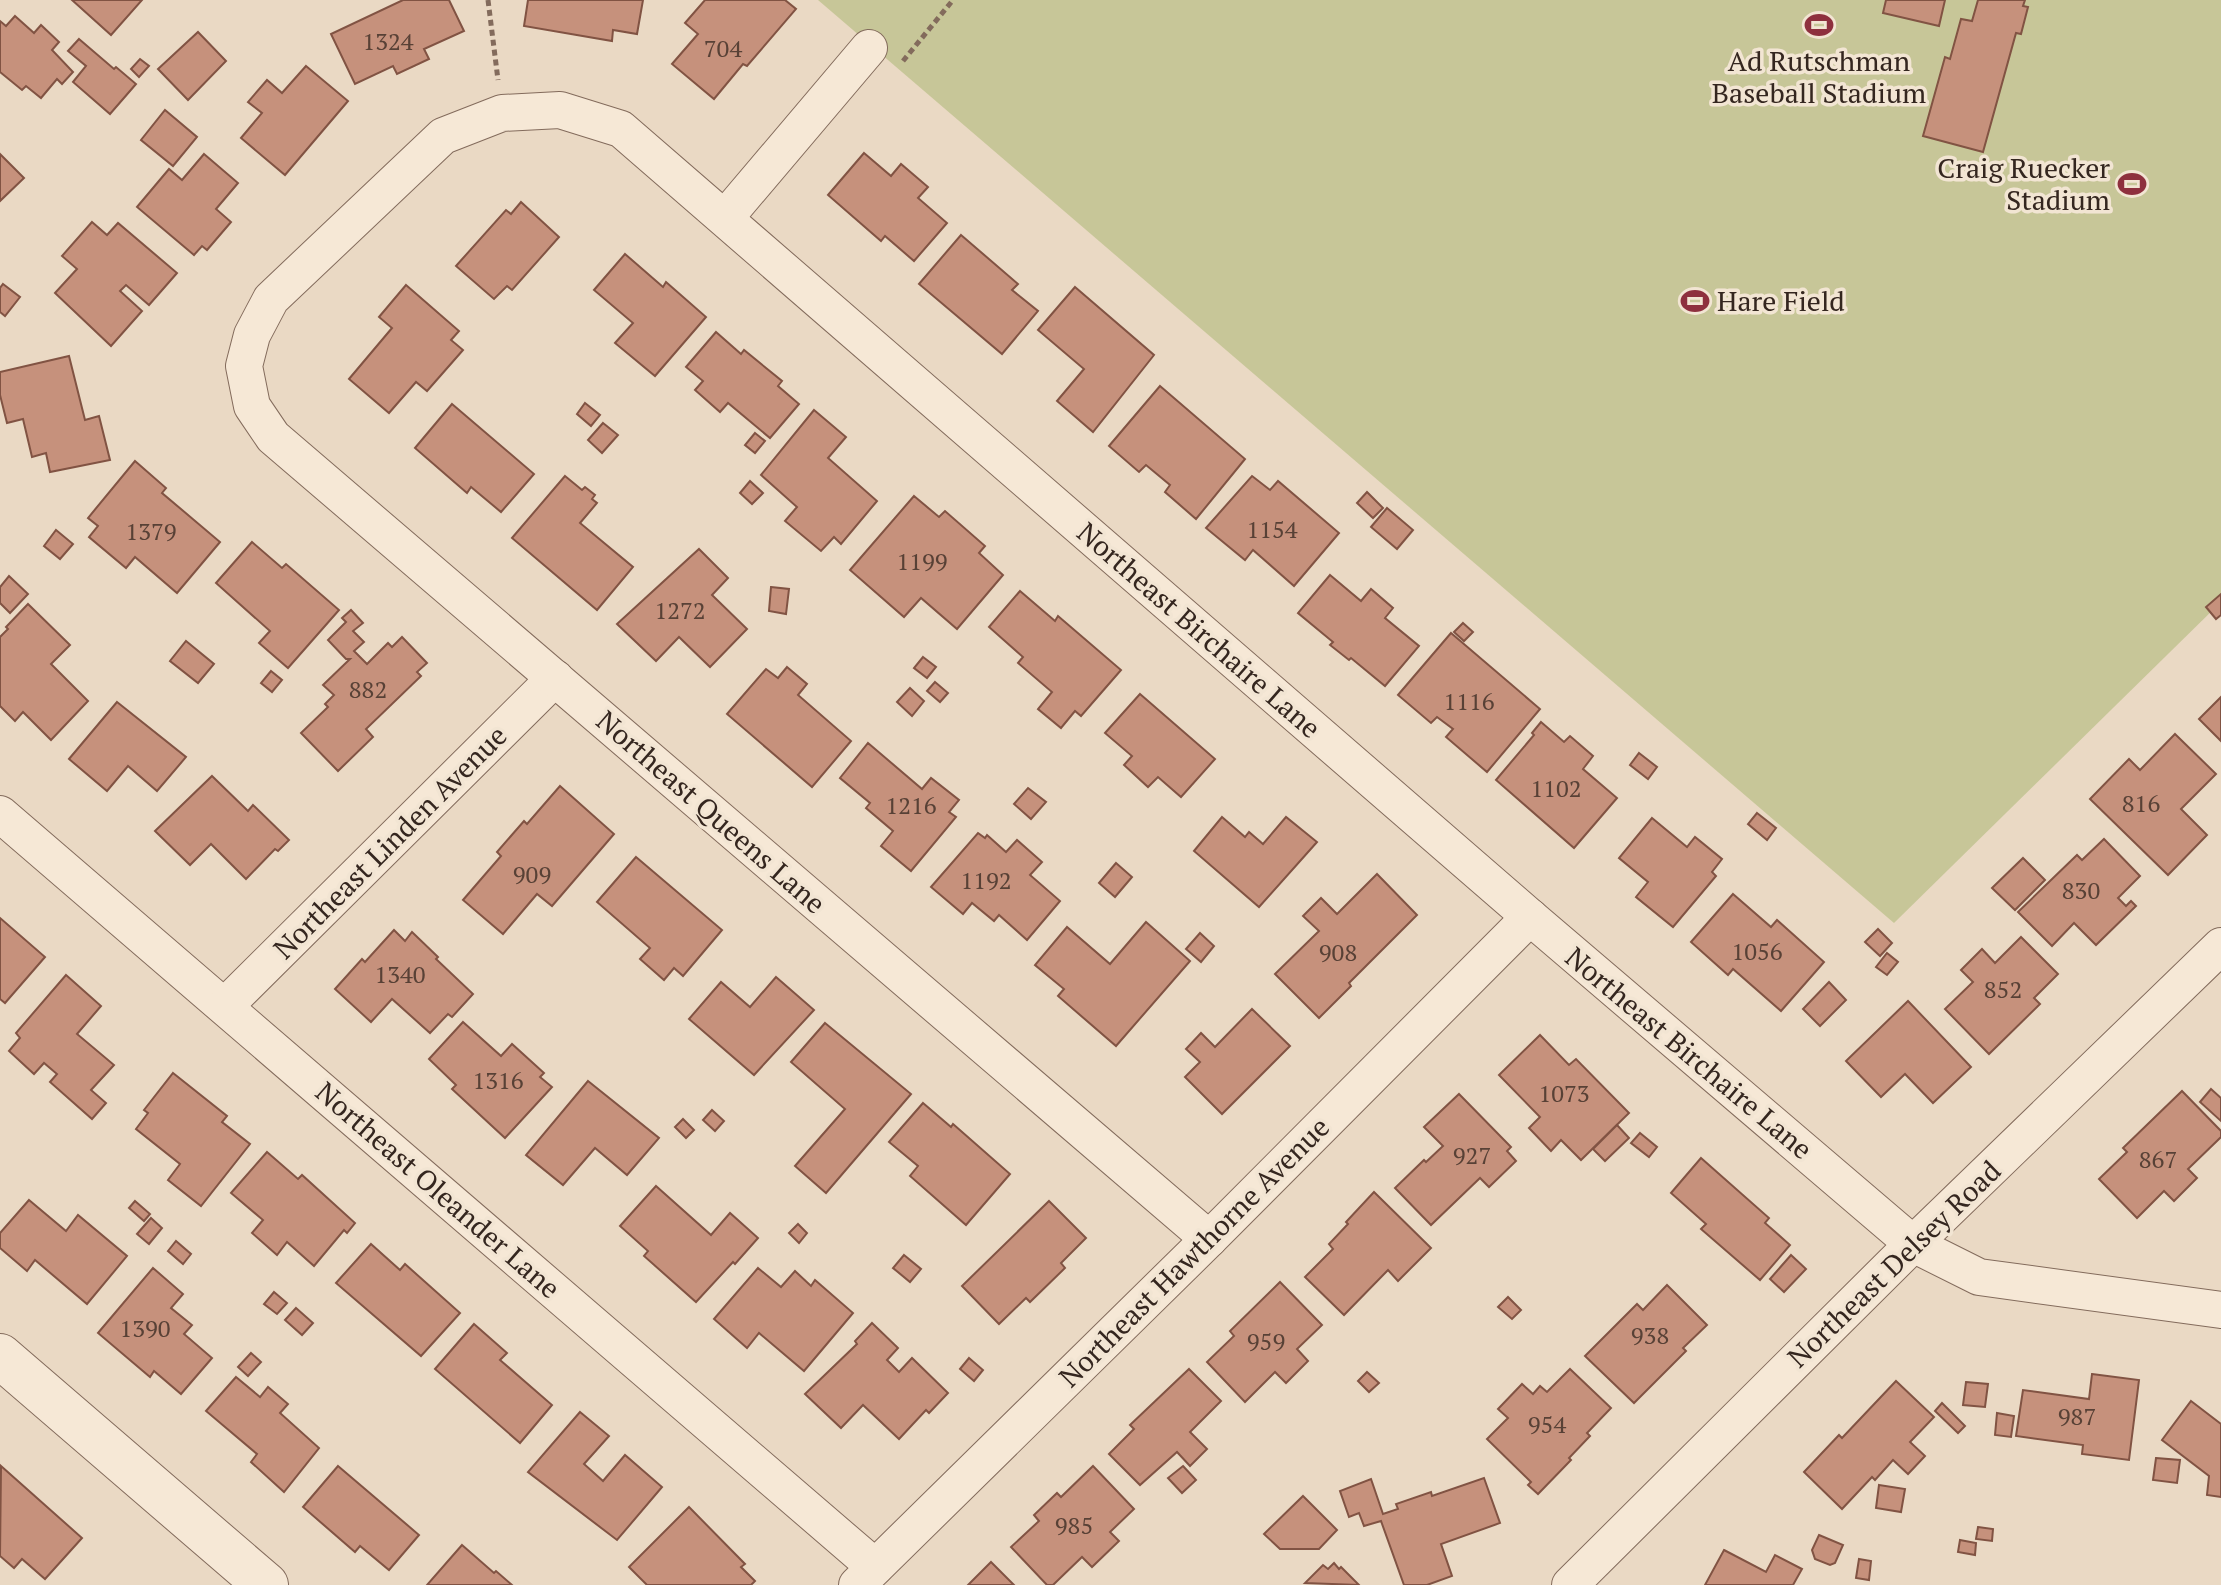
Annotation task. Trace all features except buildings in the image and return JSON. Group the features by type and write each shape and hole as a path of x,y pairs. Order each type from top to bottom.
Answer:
{"street":[{"path":"725,218 884,56"},
{"name":"Northeast Birchaire Lane","path":"244,366 252,335 271,299 443,136 502,113 560,110 621,129 1530,917 1913,1244 1979,1277 2221,1310"},
{"name":"Northeast Queens Lane","path":"244,366 252,406 273,437 1209,1239"},
{"name":"Northeast Linden Avenue","path":"225,1006 555,678"},
{"name":"Northeast Oleander Lane","path":"0,814 225,1006 866,1576"},
{"name":"Northeast Hawthorne Avenue","path":"866,1576 1209,1239 1530,917"},
{"name":"Northeast Delsey Road","path":"1570,1585 1913,1244 2221,946"},
{"path":"0,1356 266,1585"}],"path":[{"path":"488,0 502,113"},
{"path":"884,56 953,0"}],"green space":[{"name":"Hare Field","path":"818,0 2221,0 2221,602 1894,923"}],"place":[{"name":"Ad Rutschman Baseball Stadium","path":"1819,25"},
{"name":"Craig Ruecker Stadium","path":"2132,184"},
{"name":"Hare Field","path":"1695,301"}]}
